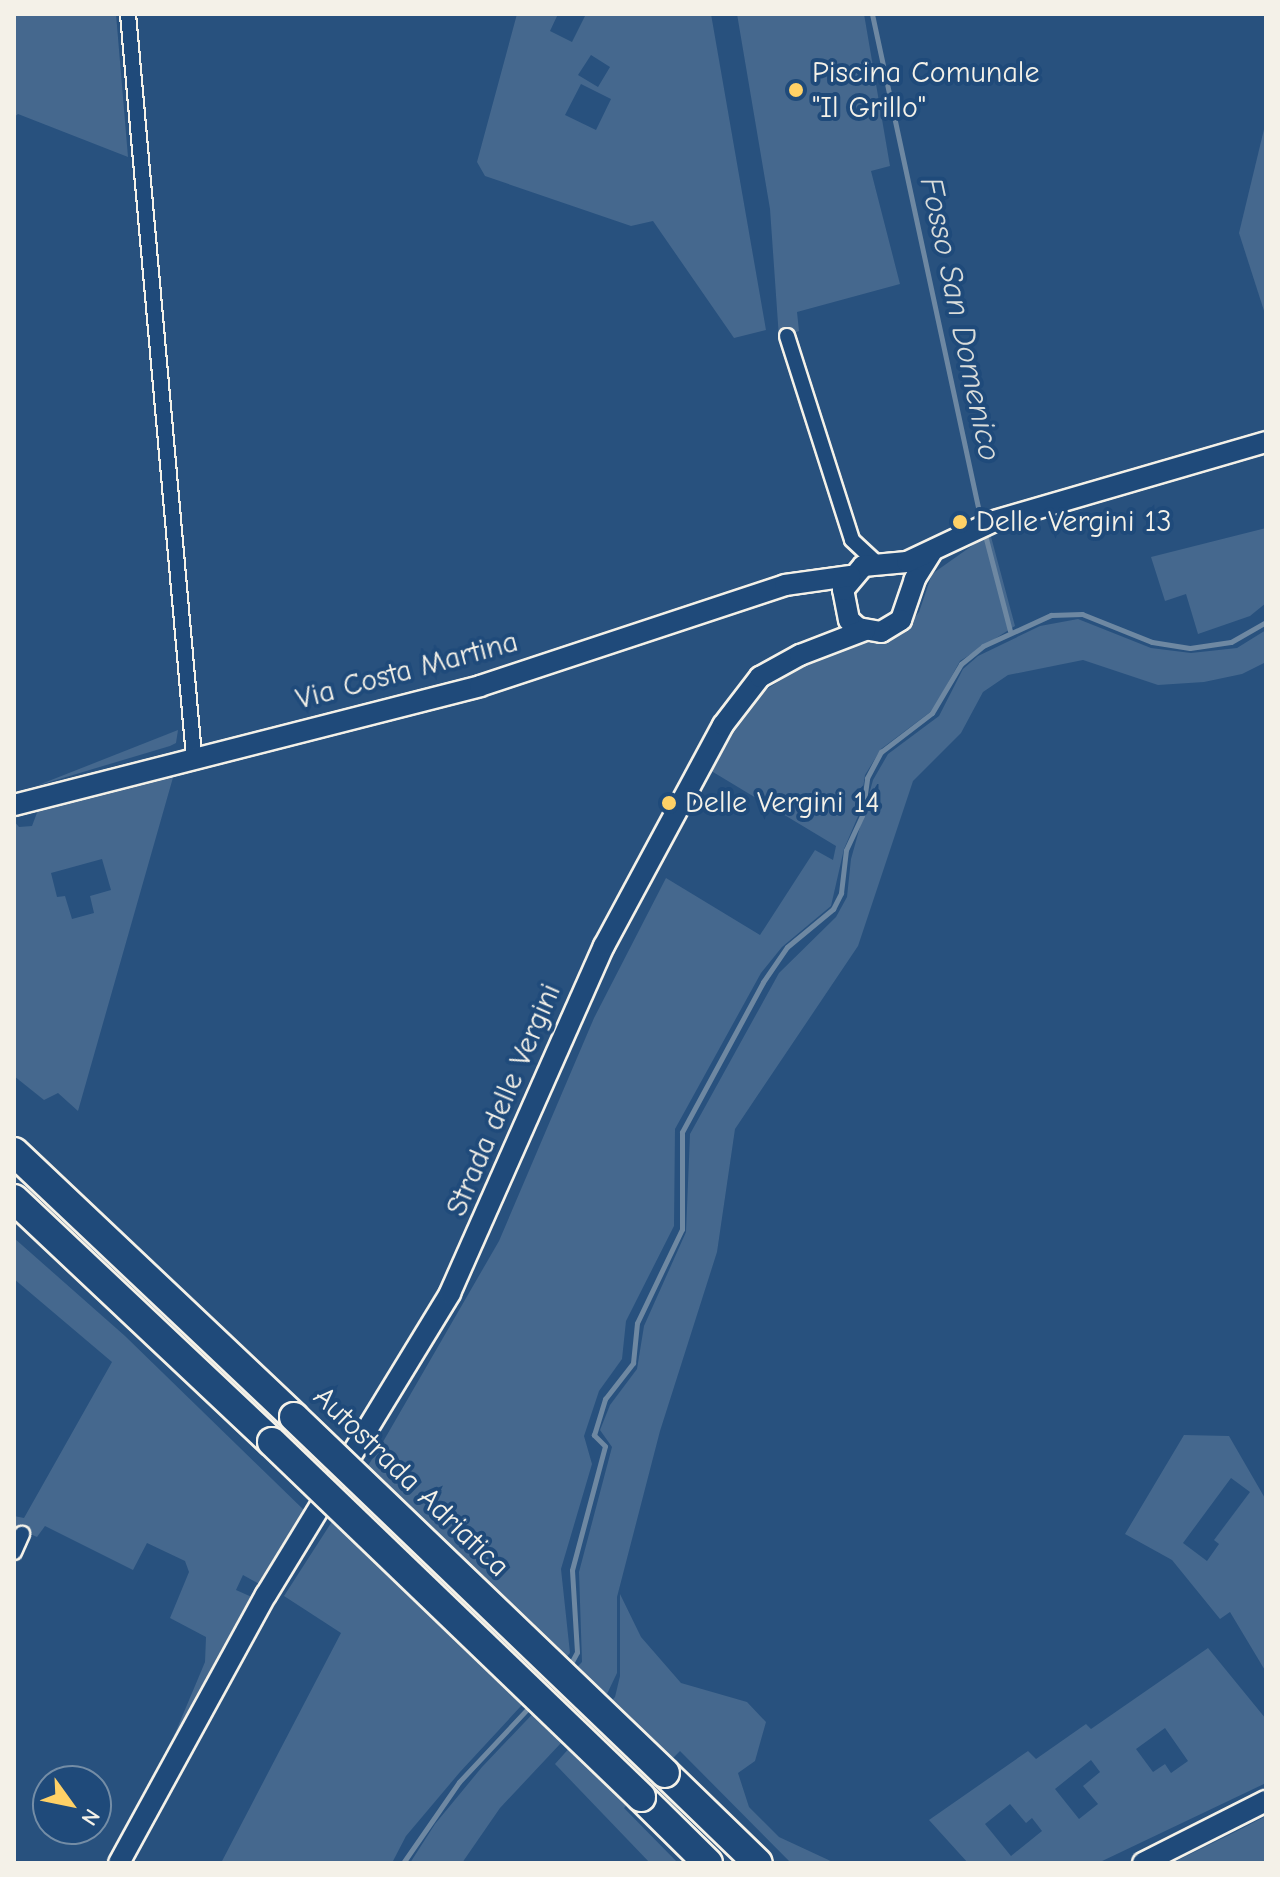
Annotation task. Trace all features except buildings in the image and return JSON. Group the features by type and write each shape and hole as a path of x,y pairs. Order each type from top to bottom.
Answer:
{"highway":[{"name":"Autostrada Adriatica","path":"14,1152 758,1863"},
{"path":"14,1199 272,1442 708,1863"}],"main road":[{"path":"850,576 931,553 994,521 1266,442"},
{"name":"Strada delle Vergini","path":"119,1863 266,1595 450,1293 604,946 723,725 760,677 813,649 865,630 892,628 901,620 931,553"},
{"path":"882,565 902,576 909,598"},
{"name":"Strada delle Vergini","path":"813,649 842,602 850,576"},
{"name":"Via Costa Martina","path":"14,805 194,756 480,686 785,585 850,576"},
{"path":"811,581 842,602 849,620 865,630"},
{"path":"1143,1863 1266,1801"}],"street":[{"path":"128,14 194,756"},
{"path":"787,336 852,540 850,576"},
{"path":"852,540 882,565"},
{"path":"14,1552 22,1534"}],"shaded area":[{"path":"14,14 116,14 128,157 18,114 14,117"},
{"path":"517,14 558,14 550,31 572,42 586,14 711,14 766,330 734,338 653,221 631,226 485,176 477,162","holes":["591,55 610,67 598,87 578,75","581,84 611,99 596,130 565,115"]},
{"path":"737,14 864,14 890,166 871,171 900,284 797,312 799,331 779,338 770,209"},
{"path":"1266,121 1266,317 1239,233"},
{"path":"1266,528 1266,603 1250,616 1198,634 1186,594 1165,601 1151,557"},
{"path":"990,533 1015,626 960,661 933,710 881,749 865,775 859,814 844,849 831,906 782,947 761,973 675,1129 674,1226 626,1321 622,1359 599,1391 584,1436 592,1464 561,1569 570,1653 460,1772 406,1836 392,1863 221,1863 341,1633 284,1596 380,1447 499,1241 594,1018 666,878 760,935 815,850 833,860 836,846 708,769 735,721 753,698 804,665 847,643 883,642 902,634 919,612 932,574"},
{"path":"1078,619 1151,648 1191,653 1237,648 1266,630 1266,662 1242,674 1204,682 1158,685 1083,660 1008,675 983,692 961,733 913,781 858,946 735,1129 717,1252 660,1431 617,1597 617,1673 607,1694 500,1808 462,1863 410,1863 435,1824 482,1767 582,1662 579,1572 612,1447 600,1430 610,1405 637,1369 644,1326 686,1232 690,1134 779,973 836,917 847,897 851,859 873,780 888,754 939,716 963,669 978,656 1040,626"},
{"path":"178,730 176,743 170,746 36,786"},
{"path":"174,774 78,1111 58,1093 44,1100 14,1076 14,821 19,827 32,826 38,810","holes":["102,859 111,890 90,896 94,913 72,919 65,896 57,897 51,873"]},
{"path":"14,1238 125,1336 307,1513 261,1585 243,1575 236,1590 254,1598 177,1745 171,1743 205,1662 206,1637 170,1618 189,1572 185,1561 147,1543 133,1570 45,1526 37,1537 19,1529 14,1541 14,1516 24,1518 112,1362 14,1279"},
{"path":"1184,1435 1229,1436 1266,1500 1266,1672 1230,1612 1220,1619 1172,1560 1125,1534","holes":["1231,1478 1250,1492 1214,1540 1219,1544 1207,1561 1183,1543"]},
{"path":"620,1594 641,1637 681,1683 747,1702 766,1722 755,1761 738,1773 749,1807 779,1837 835,1863 791,1863 680,1751 624,1808 678,1863 650,1863 555,1764 615,1697 620,1676"},
{"path":"1208,1648 1266,1719 1266,1783 1098,1863 968,1863 929,1820 1028,1751 1036,1759 1086,1724 1091,1729","holes":["1165,1728 1188,1761 1171,1773 1165,1764 1153,1772 1136,1749","1091,1760 1100,1772 1083,1786 1098,1804 1079,1819 1055,1789","1010,1804 1026,1823 1032,1818 1042,1831 1011,1856 985,1824"]},
{"path":"1266,1816 1266,1863 1172,1863 1237,1831"}],"waterway":[{"name":"Fosso San Domenico","path":"872,14 981,521"},
{"name":"Fosso San Domenico","path":"984,531 1010,631"},
{"path":"568,1669 577,1652 572,1570 605,1446 594,1435 605,1399 633,1363 637,1323 682,1229 682,1132 763,982 787,947 833,909 841,893 846,850 862,815 867,778 881,752 932,713 961,664 983,646 1051,615 1082,614 1152,642 1190,648 1231,642 1266,622"},
{"path":"403,1863 459,1782 532,1704"}],"place":[{"name":"Piscina Comunale \"Il Grillo\"","path":"796,90"},
{"name":"Delle Vergini 13","path":"960,522"},
{"name":"Delle Vergini 14","path":"669,803"}]}
